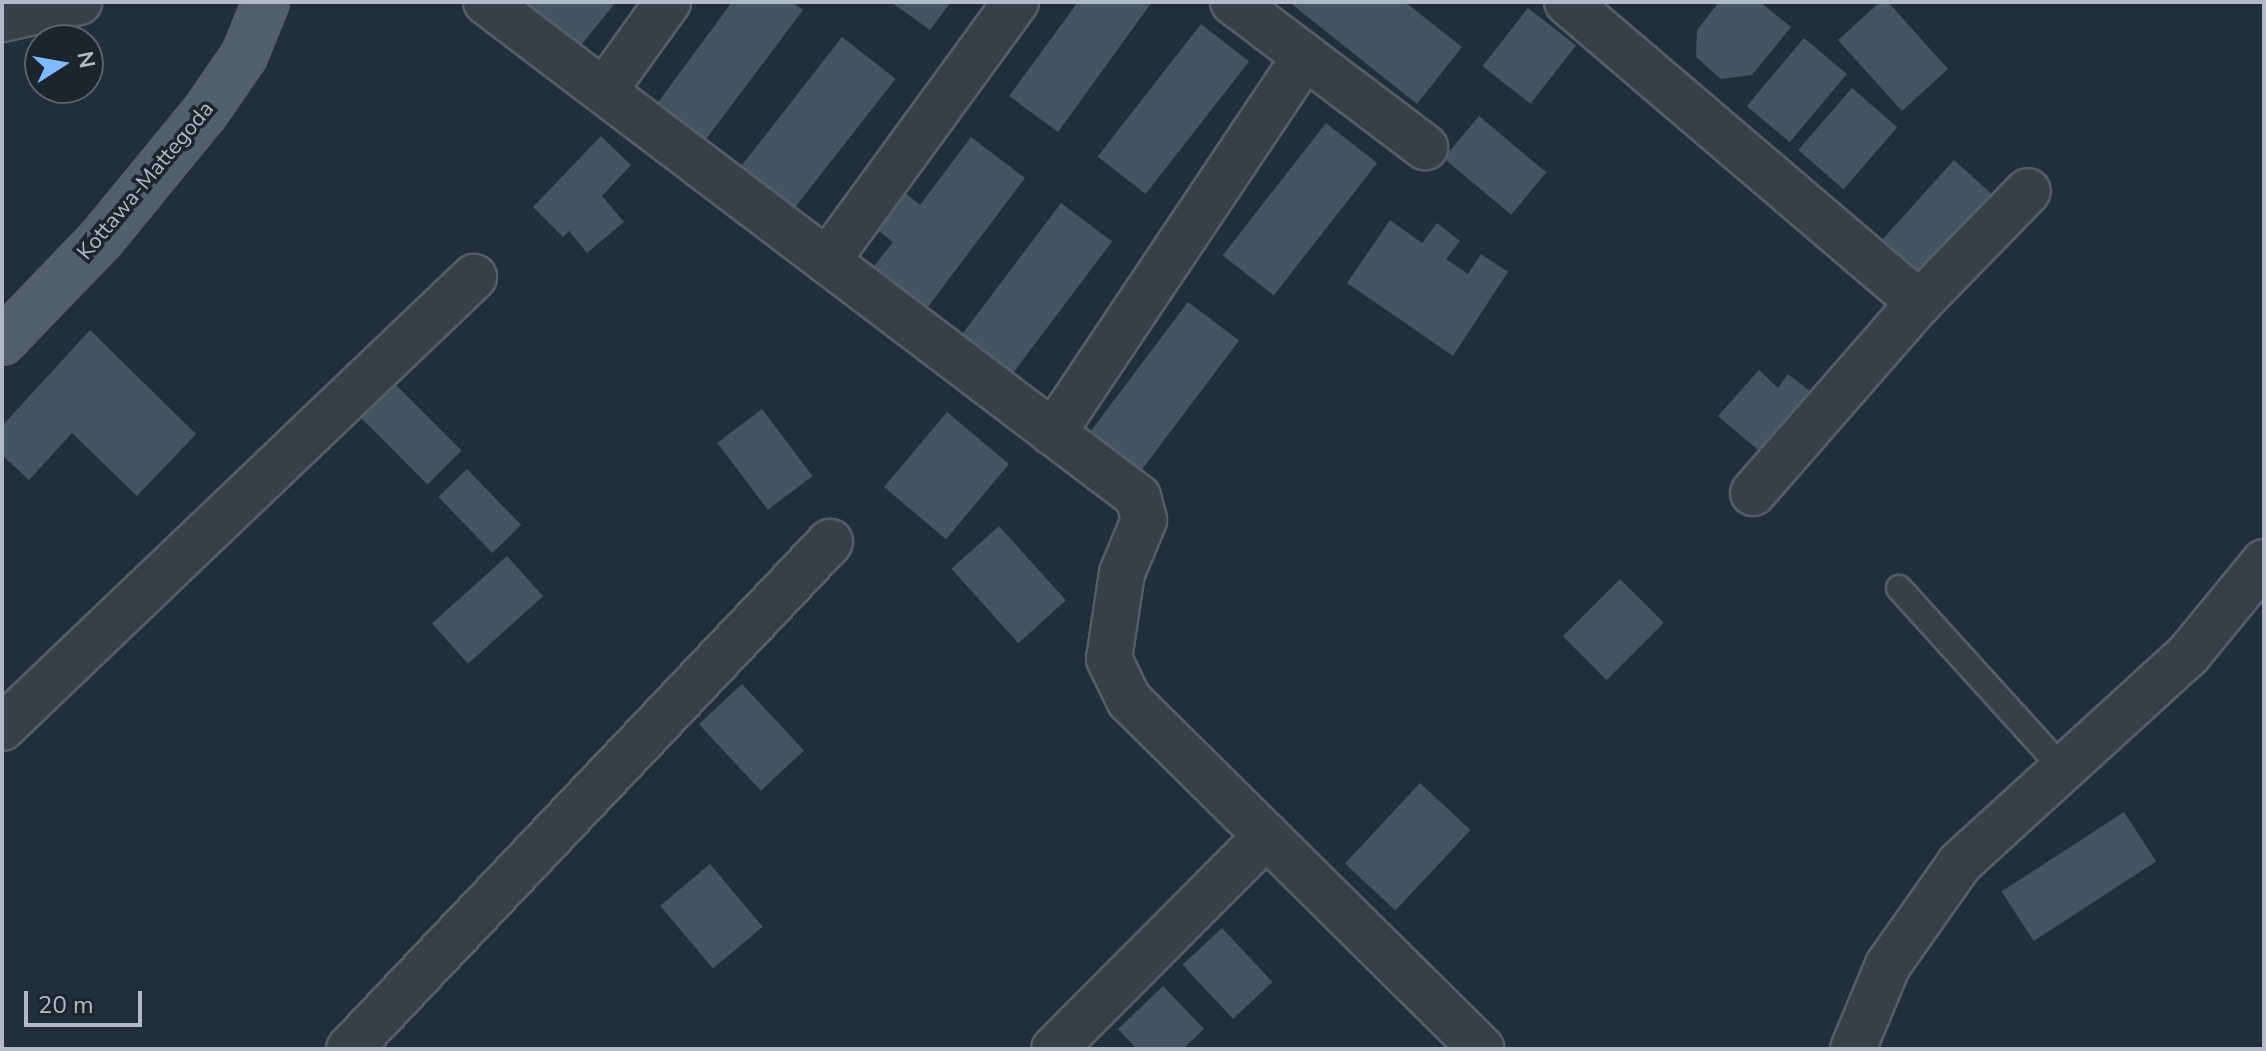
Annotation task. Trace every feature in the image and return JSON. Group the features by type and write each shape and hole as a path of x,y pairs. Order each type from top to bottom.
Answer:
{"main road":[{"name":"Kottawa-Mattegoda","path":"2,342 102,238 206,111 244,56 266,2"}],"street":[{"path":"2,19 79,2"},
{"path":"486,2 1138,497 1144,520 1122,573 1109,659 1129,700 1482,1049"},
{"path":"604,91 668,2"},
{"path":"827,261 1016,2"},
{"path":"1233,2 1425,147"},
{"path":"1567,2 1919,303"},
{"path":"1053,433 1305,57"},
{"path":"1753,493 1919,303 2028,191"},
{"path":"2,728 474,277"},
{"path":"349,1049 830,542"},
{"path":"1853,1049 1888,965 1960,863 2188,655 2264,562"},
{"path":"1054,1049 1266,836"}],"lane":[{"path":"1899,588 2063,769"}],"building":[{"path":"528,2 616,2 574,54 521,10"},
{"path":"732,2 792,2 803,10 704,142 656,105"},
{"path":"891,2 951,2 930,30"},
{"path":"1078,2 1152,2 1058,132 1009,96"},
{"path":"1289,2 1405,2 1462,47 1417,104"},
{"path":"1719,2 1760,2 1791,27 1752,75 1721,79 1696,57 1697,30"},
{"path":"1880,2 1888,2 1948,69 1902,111 1838,40"},
{"path":"1528,8 1576,46 1531,104 1482,66"},
{"path":"1201,24 1249,62 1146,194 1098,156"},
{"path":"842,37 896,79 790,214 737,172"},
{"path":"1804,38 1847,74 1790,142 1747,106"},
{"path":"1852,88 1897,127 1843,189 1798,150"},
{"path":"1479,116 1546,173 1511,215 1444,158"},
{"path":"1326,123 1377,163 1274,295 1223,255"},
{"path":"601,136 631,165 602,196 624,222 587,253 569,231 563,237 533,207"},
{"path":"971,137 1025,178 921,316 867,275 893,242 870,224 899,188 920,205"},
{"path":"1954,160 2000,201 1926,283 1880,242"},
{"path":"1061,203 1112,242 1007,381 956,343"},
{"path":"1390,220 1422,243 1437,223 1460,241 1446,259 1468,274 1481,254 1508,272 1453,356 1347,283"},
{"path":"1188,302 1239,341 1137,475 1086,437"},
{"path":"90,330 196,434 137,496 72,433 29,480 2,455 2,426"},
{"path":"1759,370 1778,388 1788,374 1820,399 1771,461 1718,416"},
{"path":"395,384 461,450 428,484 361,418"},
{"path":"762,409 813,476 768,510 717,443"},
{"path":"947,412 1009,464 946,539 884,487"},
{"path":"467,469 521,525 492,553 438,497"},
{"path":"999,526 1066,600 1018,643 951,569"},
{"path":"507,556 543,596 468,664 432,624"},
{"path":"1620,579 1664,623 1607,680 1563,636"},
{"path":"742,684 804,751 761,791 699,724"},
{"path":"1420,783 1470,830 1395,911 1345,863"},
{"path":"2124,812 2156,861 2034,941 2002,892"},
{"path":"710,864 763,927 713,969 660,906"},
{"path":"1222,928 1272,982 1233,1019 1183,965"},
{"path":"1163,986 1204,1029 1183,1049 1137,1049 1118,1029"}]}
